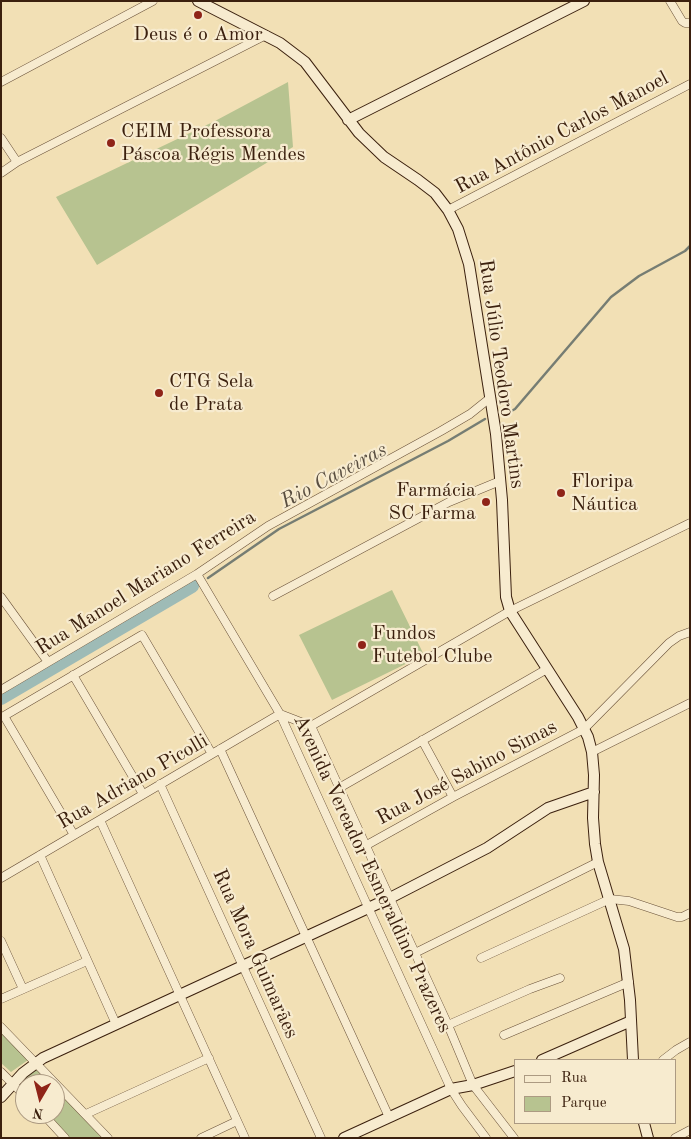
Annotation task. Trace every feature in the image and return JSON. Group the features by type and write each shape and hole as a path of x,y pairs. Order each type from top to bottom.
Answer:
{"main road":[{"name":"Rua Júlio Teodoro Martins","path":"198,1 266,35 305,62 348,120 375,150 427,186 448,210 458,229 466,252 496,434 506,597 510,611 578,717 592,752 593,818 598,862 623,944 629,982 633,1059"},
{"path":"348,120 584,1"},
{"path":"1,1097 36,1062 368,909 487,848 548,808 594,792"},
{"path":"544,1059 631,1021"},
{"path":"344,1138 451,1089 473,1085 514,1071"},
{"path":"644,1124 648,1138"}],"street":[{"path":"1,82 153,1"},
{"path":"670,1 682,21 690,23"},
{"path":"1,173 17,162 266,35"},
{"name":"Rua Antônio Carlos Manoel","path":"448,210 690,84"},
{"path":"1,138 17,162"},
{"name":"Rua Manoel Mariano Ferreira","path":"1,690 197,574 268,526 442,431 470,414 490,398"},
{"path":"272,596 449,502 500,481"},
{"path":"310,726 510,611 690,523"},
{"path":"197,574 280,714"},
{"path":"1,597 48,662"},
{"name":"Rua José Sabino Simas","path":"365,846 453,797 584,729 669,644 679,636 690,632"},
{"path":"74,835 4,716 142,635 212,754"},
{"path":"339,788 547,669"},
{"path":"73,676 143,794"},
{"path":"592,752 690,703"},
{"name":"Avenida Vereador Esmeraldino Prazeres","path":"280,714 310,726 448,1025 473,1085 514,1138"},
{"name":"Avenida Vereador Esmeraldino Prazeres","path":"280,714 451,1089 486,1138"},
{"name":"Rua Adriano Picolli","path":"2,874 40,855 280,714"},
{"path":"422,740 453,797"},
{"path":"220,749 389,1117"},
{"name":"Rua Mora Guimarães","path":"160,784 321,1138"},
{"path":"100,820 245,1138"},
{"path":"40,855 116,1024"},
{"path":"415,953 598,862"},
{"path":"482,958 610,899 629,901 677,917 690,913"},
{"path":"1,941 23,989"},
{"path":"1,999 87,961"},
{"path":"448,1025 560,978"},
{"path":"504,1035 629,982"},
{"path":"1,1027 108,1138"},
{"path":"664,1059 690,1042"},
{"path":"86,1114 209,1058"},
{"path":"1,1072 13,1084"},
{"path":"201,1138 237,1121"},
{"path":"52,1124 65,1138"},
{"path":"675,1138 690,1130"}],"green space":[{"path":"288,82 293,147 97,265 56,197 215,121"},
{"name":"Fundos Futebol Clube","path":"392,590 424,655 332,700 299,635"},
{"path":"1,1032 28,1060 11,1072 1,1063"},
{"path":"35,1068 41,1074 29,1074"},
{"path":"65,1099 102,1138 69,1138 56,1124 65,1124"}],"waterway":[{"name":"Rio Caveiras","path":"506,414 515,409 611,297 639,276 685,251 690,246"},
{"name":"Rio Caveiras","path":"208,578 279,529 448,441 485,419"},
{"name":"Rio Caveiras","path":"1,698 192,586"}],"place":[{"name":"Deus é o Amor","path":"198,15"},
{"name":"CEIM Professora Páscoa Régis Mendes","path":"111,143"},
{"name":"CTG Sela de Prata","path":"159,393"},
{"name":"Floripa Náutica","path":"561,493"},
{"name":"Farmácia SC Farma","path":"486,502"},
{"name":"Fundos Futebol Clube","path":"362,645"}]}
